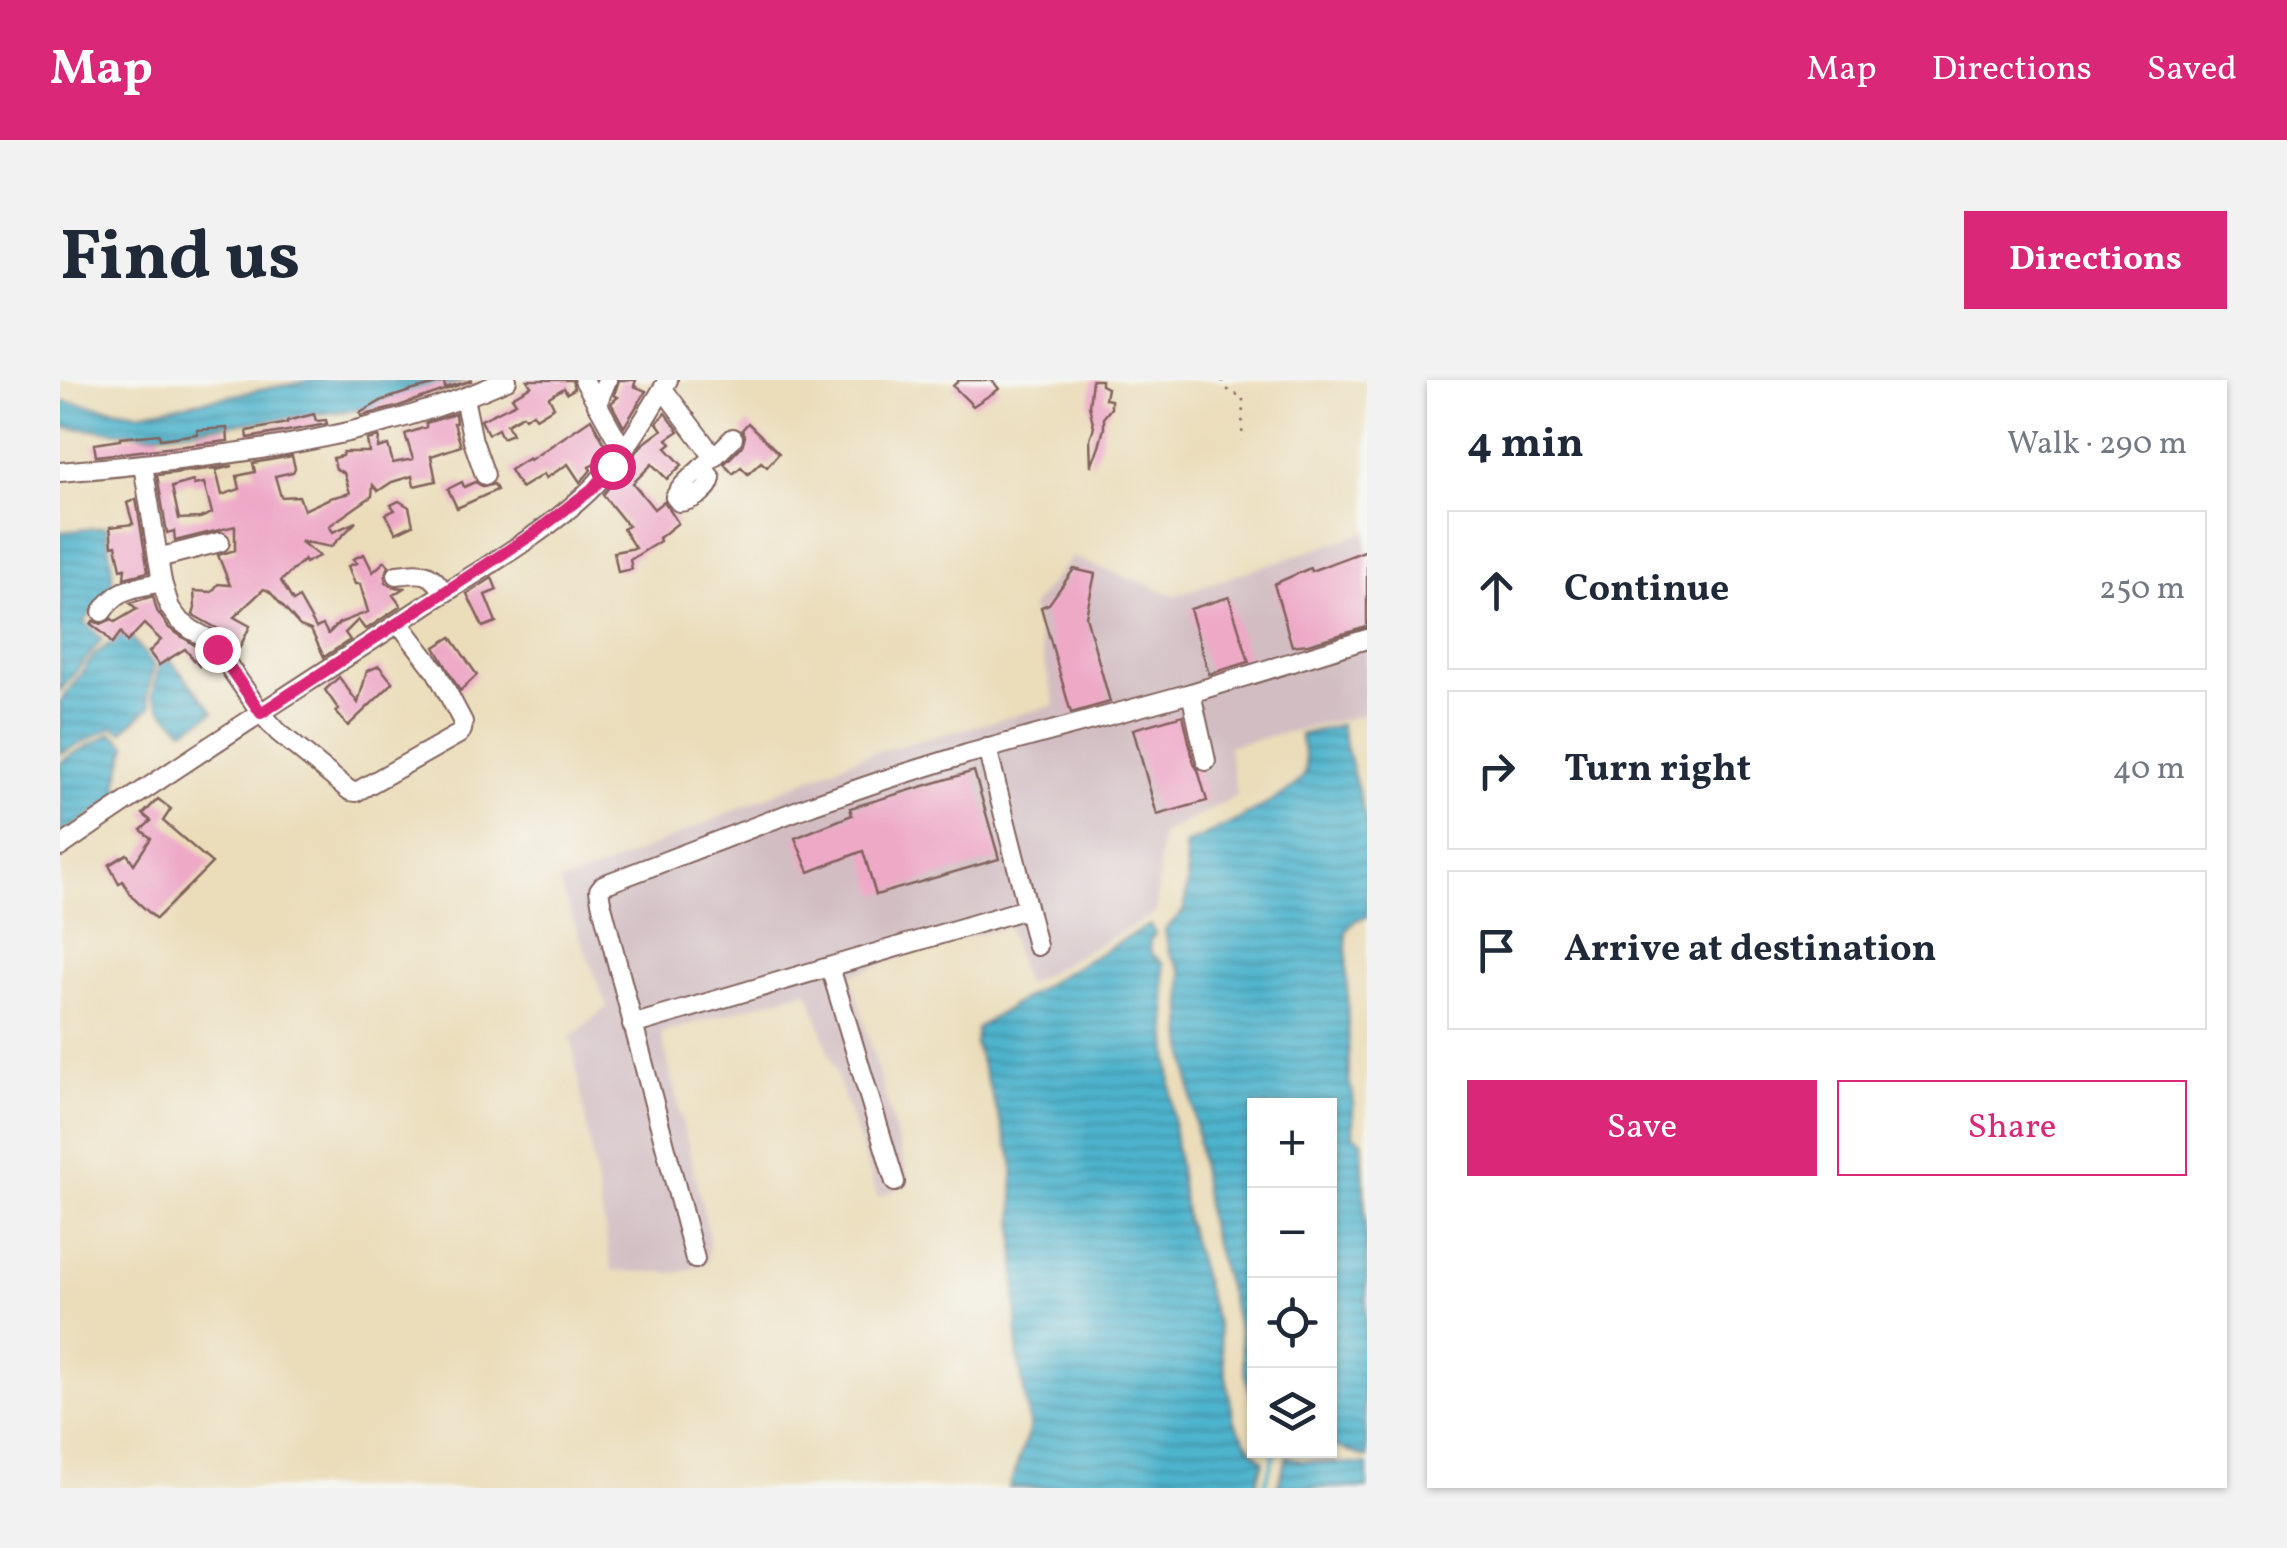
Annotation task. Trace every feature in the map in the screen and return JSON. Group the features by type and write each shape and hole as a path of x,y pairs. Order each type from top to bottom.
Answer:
{"street":[{"path":"60,472 142,465 316,440 428,411 508,380"},
{"path":"584,380 623,450"},
{"path":"597,404 607,380"},
{"path":"60,847 568,509 612,466 654,407 665,384"},
{"path":"665,384 708,462 733,438"},
{"path":"464,398 486,475"},
{"path":"142,465 170,608 179,620 208,638 278,732 350,791 356,792 462,730 463,722 436,671 400,623"},
{"path":"158,558 220,542"},
{"path":"397,575 428,574 444,593"},
{"path":"102,612 111,599 126,589 162,582"},
{"path":"695,1259 601,902 602,885 814,804 986,748 1190,693 1367,638"},
{"path":"1190,693 1206,761"},
{"path":"986,748 1037,946"},
{"path":"632,1025 1026,910"},
{"path":"830,967 896,1182"}],"path":[{"path":"1222,380 1230,393 1243,396 1242,441"}],"shaded area":[{"path":"1367,532 1367,714 1228,746 1237,796 1161,834 1156,913 1025,985 1008,926 851,975 910,1184 878,1197 808,990 661,1033 709,1234 707,1264 677,1273 612,1271 571,1037 607,1007 559,883 861,756 1055,705 1031,607 1072,557 1175,595"}],"water":[{"path":"313,380 467,380 378,407 149,434 60,427 60,401 139,413"},
{"path":"106,527 112,587 84,622 102,639 60,691 60,532"},
{"path":"127,632 154,665 147,696 151,706 122,732 113,727 60,754 60,702 95,654"},
{"path":"169,659 214,712 184,730 162,710 153,695 159,665"},
{"path":"1340,725 1367,824 1367,917 1355,920 1346,931 1349,1082 1353,1094 1353,1134 1362,1141 1367,1458 1337,1447 1337,1098 1247,1098 1247,1380 1240,1332 1208,1220 1184,1039 1182,971 1169,952 1165,930 1184,910 1188,881 1185,845 1251,813 1299,781 1305,773 1300,735"},
{"path":"111,733 127,745 117,785 121,791 112,802 61,833 60,763"},
{"path":"1150,925 1155,934 1149,941 1151,954 1163,963 1174,1133 1186,1220 1218,1329 1234,1422 1247,1442 1247,1458 1263,1461 1255,1488 1009,1488 1030,1428 1018,1355 1013,1160 975,1044 977,1028"},
{"path":"1286,1458 1367,1465 1367,1488 1277,1488"}],"building":[{"path":"473,380 396,407 361,416 360,413 410,391 444,382 445,388"},
{"path":"527,380 572,380 574,389 567,393 564,388 549,397 554,407 536,418 533,413 525,418 523,415 507,424 512,434 502,438 498,429 488,434 481,420 516,403 512,397 531,386"},
{"path":"619,380 636,380 634,386 646,391 624,427 611,403 618,397 614,395"},
{"path":"959,380 992,380 999,389 973,406 953,386"},
{"path":"1092,380 1101,380 1107,388 1105,399 1111,400 1111,408 1104,417 1091,466 1090,439 1094,427 1089,406"},
{"path":"665,413 679,431 667,439 671,444 666,448 682,465 667,479 652,464 633,483 654,509 664,501 678,523 660,541 630,560 632,569 618,572 614,552 635,548 623,529 628,526 603,495 643,444 662,430 657,423"},
{"path":"314,414 316,421 326,420 327,424 248,438 247,431"},
{"path":"455,414 461,446 431,456 436,481 414,486 412,476 378,491 373,485 372,496 329,526 333,532 356,522 331,547 300,541 319,556 305,563 304,560 281,581 293,601 299,598 316,628 323,625 328,634 339,623 368,612 360,584 355,584 348,566 364,554 373,572 385,561 389,566 386,582 404,588 393,595 401,606 365,629 358,620 345,633 350,640 324,657 311,630 300,626 264,589 234,617 250,626 240,647 227,634 193,615 194,591 212,592 218,584 230,585 218,555 235,550 235,526 175,541 174,531 167,533 157,475 233,466 216,470 222,495 240,489 237,476 255,472 253,463 292,456 293,472 275,476 281,497 299,496 304,510 350,493 344,473 336,469 333,458 343,452 369,452 367,440 379,437 378,448 388,445 393,463 413,459 405,434 426,427 426,423","holes":["193,481 194,485 204,483 212,513 179,519 172,487"]},
{"path":"591,419 608,450 589,467 591,470 580,482 568,464 521,488 510,470"},
{"path":"748,423 779,453 767,467 761,462 748,474 741,467 733,474 724,464 742,446 742,430"},
{"path":"227,428 228,441 96,456 94,444 159,434 160,439"},
{"path":"462,482 464,487 475,482 484,487 494,484 497,490 457,508 448,489"},
{"path":"136,499 148,572 124,578 125,568 121,569 116,545 112,546 110,527 133,524 127,503"},
{"path":"399,501 409,507 413,525 396,533 386,514 395,510 391,505"},
{"path":"1367,550 1367,627 1292,646 1274,584"},
{"path":"1074,569 1095,574 1086,616 1110,702 1071,713 1041,607 1049,604"},
{"path":"492,578 497,590 485,595 496,622 483,627 467,594"},
{"path":"153,596 157,611 169,628 206,656 199,666 185,649 159,665 149,652 161,640 144,624 127,642 121,632 112,644 91,624 112,619 115,622 137,609 130,603"},
{"path":"1229,597 1249,662 1209,674 1190,609"},
{"path":"451,637 477,675 460,691 435,647"},
{"path":"379,666 393,683 348,726 325,690 339,677 358,703 367,671"},
{"path":"1183,715 1207,801 1157,815 1133,729"},
{"path":"974,771 999,859 876,895 863,851 809,872 795,838 852,815 850,808"},
{"path":"158,799 171,809 163,821 212,863 156,919 132,897 123,881 119,884 109,865 127,854 134,864 151,838 141,830 151,821 143,814"}],"waterway":[{"path":"1264,1488 1273,1458"}],"route":[{"path":"217,649 261,713 533,534 592,489 612,466"}]}
